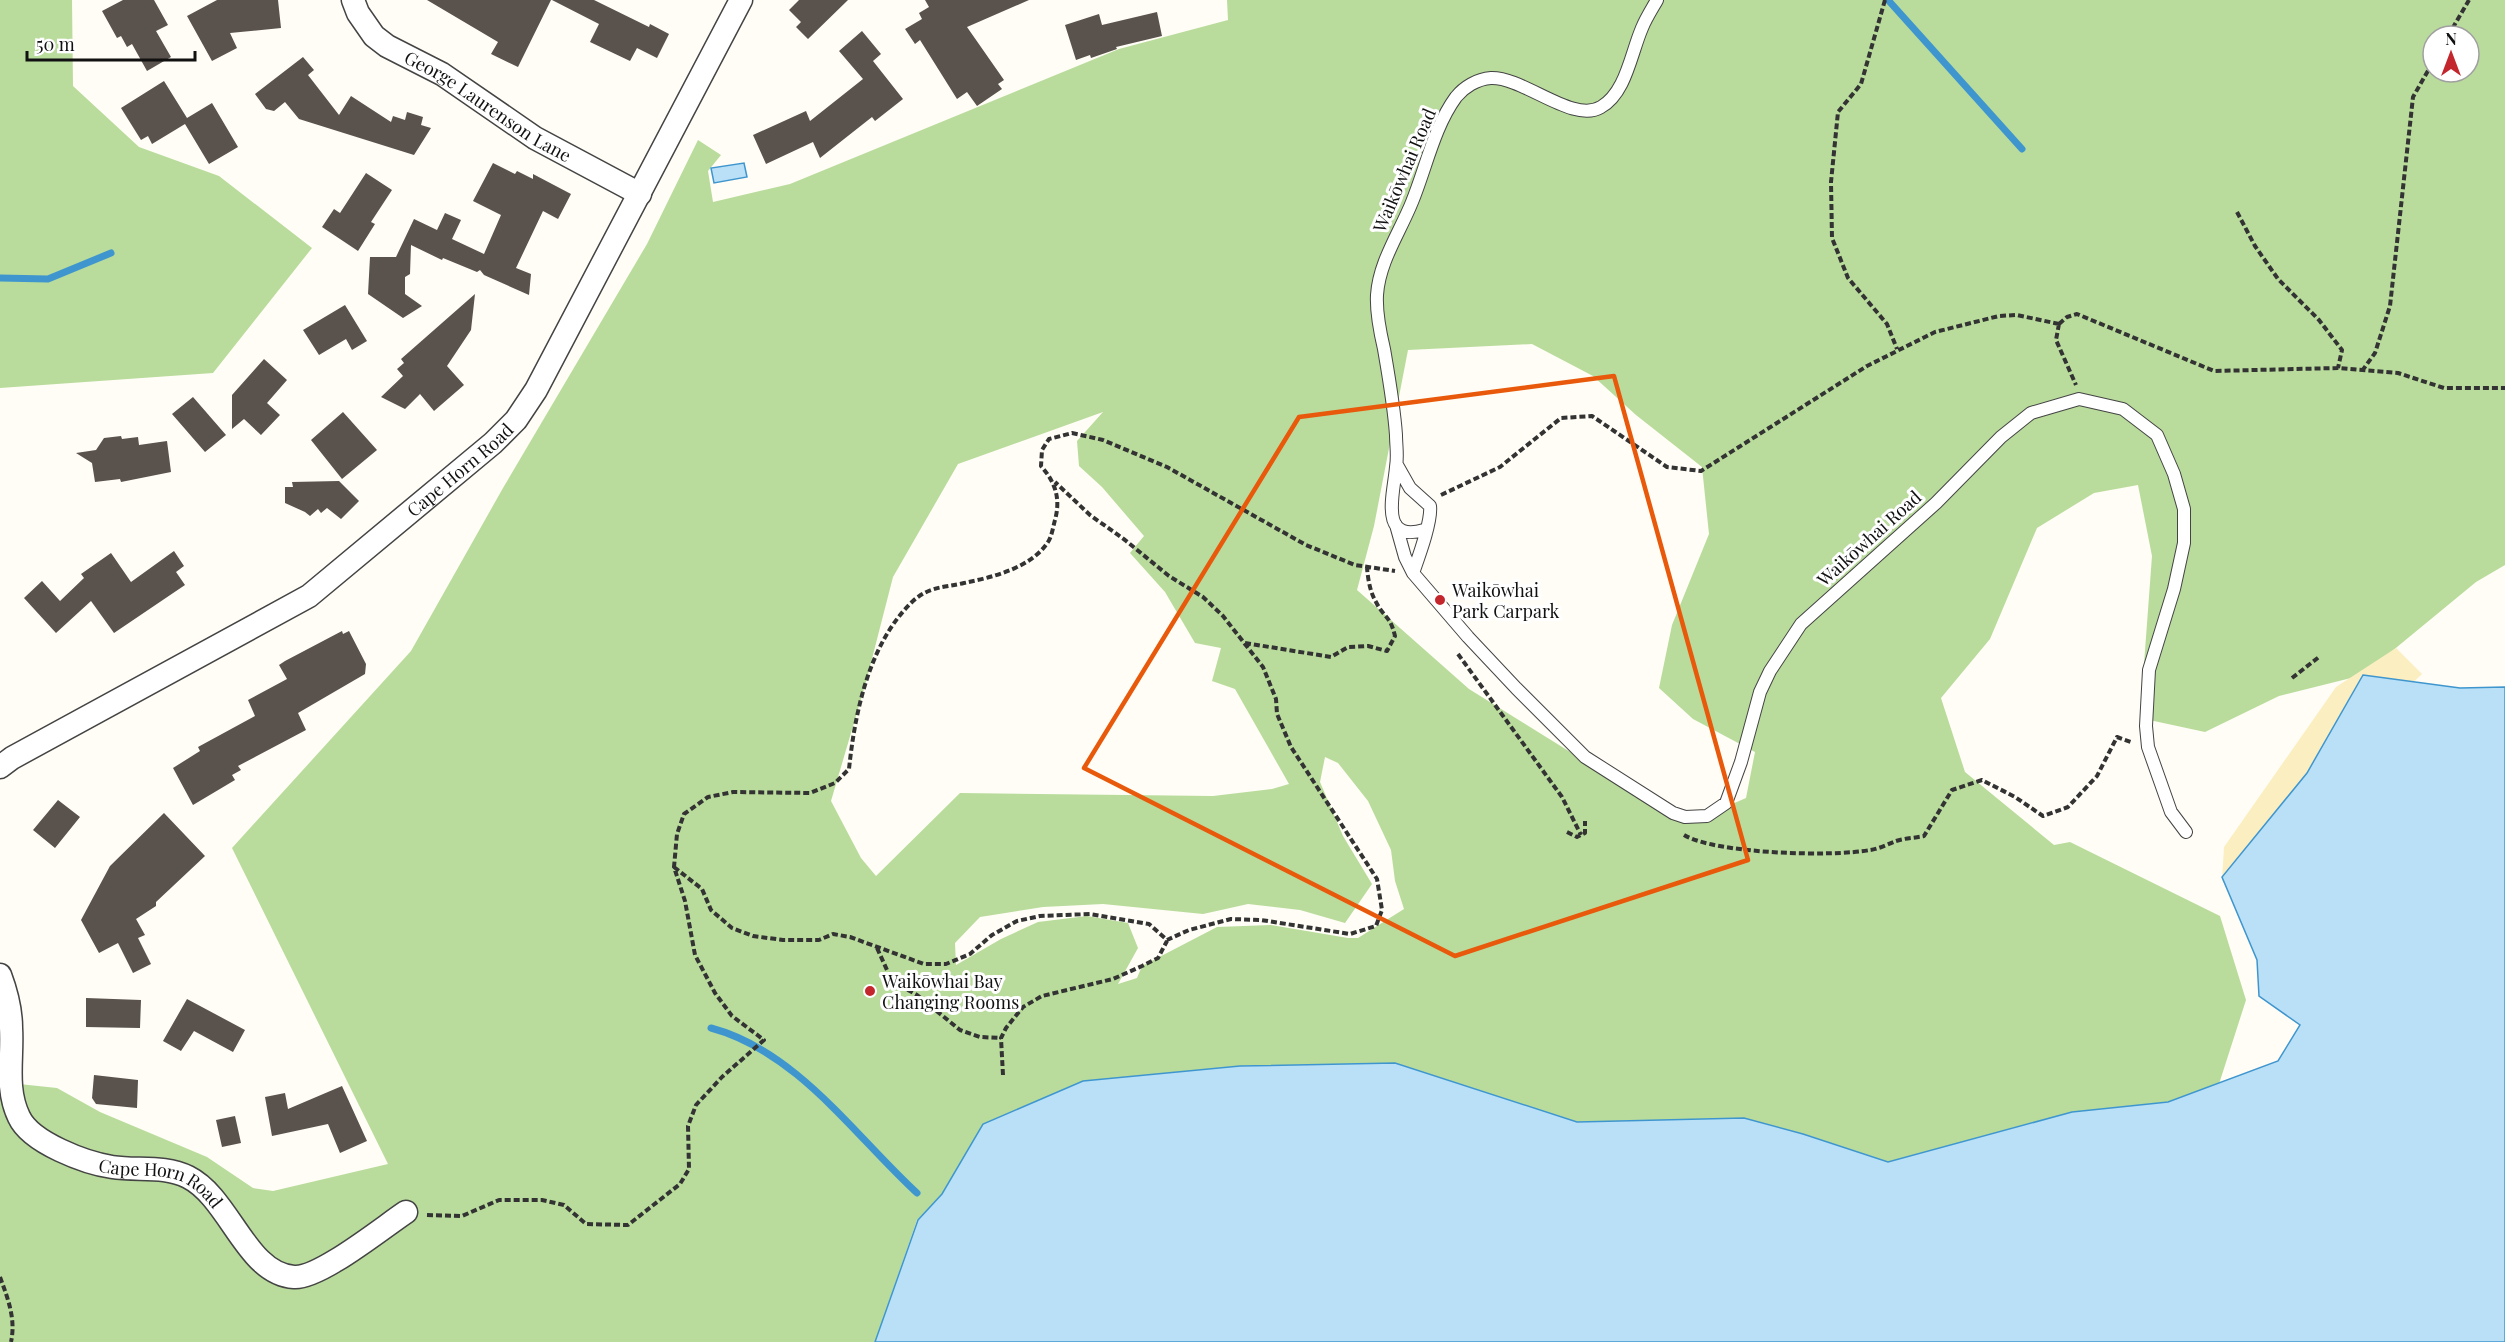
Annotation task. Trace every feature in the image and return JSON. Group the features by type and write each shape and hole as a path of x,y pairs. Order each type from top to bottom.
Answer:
{"street":[{"name":"George Laurenson Lane","path":"353,0 358,13 374,36 387,46 442,74 535,138 640,194"},
{"name":"Cape Horn Road","path":"0,767 22,752 309,596 493,443 516,420 536,390 741,0"},
{"name":"Cape Horn Road","path":"0,975 12,1028 10,1088 19,1118 28,1129 46,1142 82,1160 113,1167 159,1169 187,1176 208,1190 243,1240 271,1270 290,1277 304,1277 339,1258 406,1212"}],"lane":[{"name":"Waikōwhai Road","path":"1657,0 1643,26 1619,89 1608,103 1598,109 1587,112 1576,110 1521,84 1501,78 1488,78 1466,87 1456,98 1447,114 1412,203 1384,265 1377,296 1379,325 1395,416 1397,465 1391,503 1392,514 1405,557 1413,573 1468,637 1585,757 1673,813 1685,817 1707,816 1726,802 1742,762 1760,692 1770,671 1800,624 1936,503 2001,437 2031,413 2079,399 2123,409 2157,435 2174,474 2184,509 2184,543 2174,589 2148,670 2148,747 2171,812 2186,832"},
{"name":"Waikōwhai Road","path":"1397,465 1410,488 1426,501"},
{"path":"1413,573 1424,530 1431,516 1430,506 1426,501"},
{"path":"1396,525 1406,532 1424,530"}],"path":[{"path":"1885,0 1861,84 1838,112 1831,182 1832,238 1848,278 1887,324 1897,349"},
{"path":"2455,24 2469,0"},
{"path":"2362,372 2375,353 2390,306 2413,98 2421,84"},
{"path":"2237,212 2255,246 2278,279 2319,320 2342,350 2338,368"},
{"path":"2079,399 2075,383 2056,340 2059,324 2067,317 2077,314 2214,371 2338,368 2398,374 2444,388 2505,388"},
{"path":"1426,501 1500,467 1561,418 1592,416 1667,467 1701,471 1857,372 1897,349 1935,332 1999,316 2017,315 2059,324"},
{"path":"1003,1075 1001,1038 1023,1007 1042,996 1113,979 1142,966 1158,958 1167,940 1190,930 1231,919 1261,920 1350,934 1376,926 1382,910 1377,879 1292,747 1277,714 1276,699 1263,667 1223,616 1203,597 1169,576 1090,515 1055,482 1041,466 1042,450 1049,439 1072,433 1103,440 1167,467 1306,545 1367,568 1413,573"},
{"path":"406,1212 462,1216 499,1200 542,1200 564,1205 586,1224 628,1225 680,1184 689,1169 688,1126 696,1105 742,1058 764,1040 732,1016 706,978 695,955 687,911 674,867 676,834 684,814 708,797 733,792 810,793 835,783 849,770 852,735 862,693 885,638 912,603 928,589 988,577 1033,559 1049,540 1058,511 1055,482"},
{"path":"1245,643 1330,657 1348,646 1368,646 1387,651 1395,636 1391,621 1376,603 1369,586 1367,568"},
{"path":"1454,649 1474,673 1489,699 1562,797 1581,835"},
{"path":"2292,678 2319,657"},
{"path":"1677,830 1687,837 1716,847 1816,854 1848,854 1873,850 1898,840 1924,836 1952,790 1982,780 2015,797 2043,816 2068,807 2097,776 2117,737 2148,747"},
{"path":"1567,832 1577,837 1585,833 1586,822"},
{"path":"674,867 702,889 711,910 732,928 753,936 783,940 819,940 833,934 850,937 924,964 946,964 970,954 992,935 1017,921 1040,916 1090,914 1149,924 1167,940"},
{"path":"877,947 892,981 917,995 960,1030 980,1037 1001,1038"},
{"path":"0,1277 10,1304 14,1329 11,1342"}],"highlighted area":[{"path":"1614,376 1748,860 1455,956 1084,768 1299,417"}],"green space":[{"path":"0,0 72,0 73,86 139,147 219,176 312,248 213,373 0,388"},
{"path":"1227,0 2505,0 2505,565 2476,582 2363,675 2279,696 2205,732 2140,718 2152,556 2138,485 2094,493 2037,528 1990,639 1941,698 1965,772 2054,845 2070,842 2220,916 2246,1000 2219,1084 2168,1102 2072,1112 1888,1162 1803,1134 1744,1118 1577,1122 1395,1063 1240,1066 1083,1081 983,1124 942,1194 917,1220 875,1342 0,1342 0,1082 57,1088 100,1112 207,1157 253,1188 273,1191 388,1164 232,848 411,651 503,488 647,244 698,140 721,155 708,171 713,202 790,184 1119,49 1228,20","holes":["1532,344 1593,376 1636,415 1702,467 1709,534 1672,625 1659,688 1693,719 1755,752 1746,798 1686,824 1469,689 1357,590 1374,526 1408,350","1103,412 1077,441 1079,466 1102,487 1144,536 1130,553 1165,592 1195,643 1221,648 1212,681 1235,689 1289,784 1272,789 1213,796 960,793 876,876 861,858 831,801 866,682 893,577 958,464","1325,757 1338,763 1368,801 1391,850 1395,881 1404,909 1358,938 1271,925 1217,927 1142,966 1137,978 1118,984 1138,948 1128,923 1087,916 1038,922 1001,939 956,965 955,943 980,917 1043,907 1103,904 1203,914 1248,904 1300,910 1345,923 1372,884 1343,836 1320,782"]}],"sand":[{"path":"2396,648 2422,674 2368,725 2281,973 2222,880 2224,847 2336,687"}],"water":[{"path":"744,163 747,177 714,183 711,168"},
{"path":"2363,675 2460,688 2505,687 2505,1342 875,1342 918,1220 942,1194 983,1124 1083,1081 1240,1066 1395,1063 1577,1122 1744,1118 1803,1134 1888,1162 2072,1112 2168,1102 2278,1061 2300,1025 2259,996 2257,960 2222,877 2307,773"}],"building":[{"path":"123,0 154,0 168,25 156,31 171,57 147,71 132,44 127,47 121,36 117,38 102,11"},
{"path":"217,0 278,0 281,28 230,33 237,48 212,61 187,16"},
{"path":"427,0 551,0 518,67 491,54 498,42"},
{"path":"552,0 594,0 649,27 650,24 669,34 657,58 637,48 630,61 590,42 599,24"},
{"path":"799,0 848,0 808,39 796,27 801,22 789,10"},
{"path":"925,0 1029,0 967,27 1004,80 998,84 1002,89 977,106 967,92 957,99 920,40 915,44 905,29 922,19 919,13 929,7"},
{"path":"1157,12 1162,36 1116,47 1117,49 1091,58 1090,55 1076,60 1065,25 1099,14 1102,25"},
{"path":"862,31 881,54 873,61 903,99 875,121 872,117 820,158 813,142 766,164 753,135 806,111 810,121 863,79 839,51"},
{"path":"303,57 314,70 308,75 339,115 351,96 391,122 393,116 405,120 407,112 423,117 421,125 431,128 414,155 299,119 285,102 274,111 266,109 255,94"},
{"path":"164,81 187,118 212,103 238,147 209,164 185,124 152,144 148,136 141,140 121,108"},
{"path":"493,163 515,174 517,171 533,179 533,174 571,194 558,219 543,211 516,268 531,274 529,295 484,275 480,270 477,272 443,258 442,260 411,245 410,274 405,277 405,294 422,306 403,318 368,294 370,257 396,257 414,219 437,230 445,213 461,220 452,239 484,254 501,215 473,201"},
{"path":"366,173 392,190 371,222 375,224 358,251 322,227 334,209 340,213"},
{"path":"475,294 471,330 447,366 464,385 434,411 420,394 405,409 381,397 403,376 397,369 404,363 401,359"},
{"path":"345,305 367,341 352,350 346,339 319,355 303,330"},
{"path":"264,359 287,380 267,403 280,415 261,435 244,419 232,429 232,395"},
{"path":"193,397 226,435 205,452 172,414"},
{"path":"343,412 377,450 342,479 311,440"},
{"path":"121,436 122,439 138,437 139,445 167,441 171,472 121,482 120,479 95,482 92,463 76,453 96,450 104,438"},
{"path":"339,481 359,501 341,519 327,508 321,513 318,509 310,516 285,503 285,487 293,487 292,482"},
{"path":"174,551 184,566 176,572 185,585 114,633 91,601 56,633 24,598 42,581 60,601 84,578 81,574 111,553 131,582"},
{"path":"342,631 343,634 349,631 366,664 365,674 298,713 306,730 238,766 241,770 232,775 235,780 193,805 173,768 200,751 198,747 255,716 248,700 287,679 279,665"},
{"path":"58,800 80,817 55,848 33,830"},
{"path":"164,813 205,856 156,902 156,906 136,919 145,935 138,938 151,964 133,973 118,943 99,953 81,920 110,866"},
{"path":"86,998 141,1000 140,1028 86,1027"},
{"path":"187,999 245,1030 233,1052 194,1031 181,1051 163,1041"},
{"path":"94,1075 138,1080 137,1108 96,1104 92,1098"},
{"path":"342,1086 367,1141 340,1153 328,1124 272,1136 265,1097 285,1093 288,1109"},
{"path":"235,1116 241,1143 222,1147 216,1120"}],"waterway":[{"path":"1888,0 2022,149"},
{"path":"0,278 48,279 111,253"},
{"path":"711,1028 742,1039 771,1055 798,1075 917,1193"}],"place":[{"name":"Waikōwhai Park Carpark","path":"1440,600"},
{"name":"Waikōwhai Bay Changing Rooms","path":"870,991"}]}
